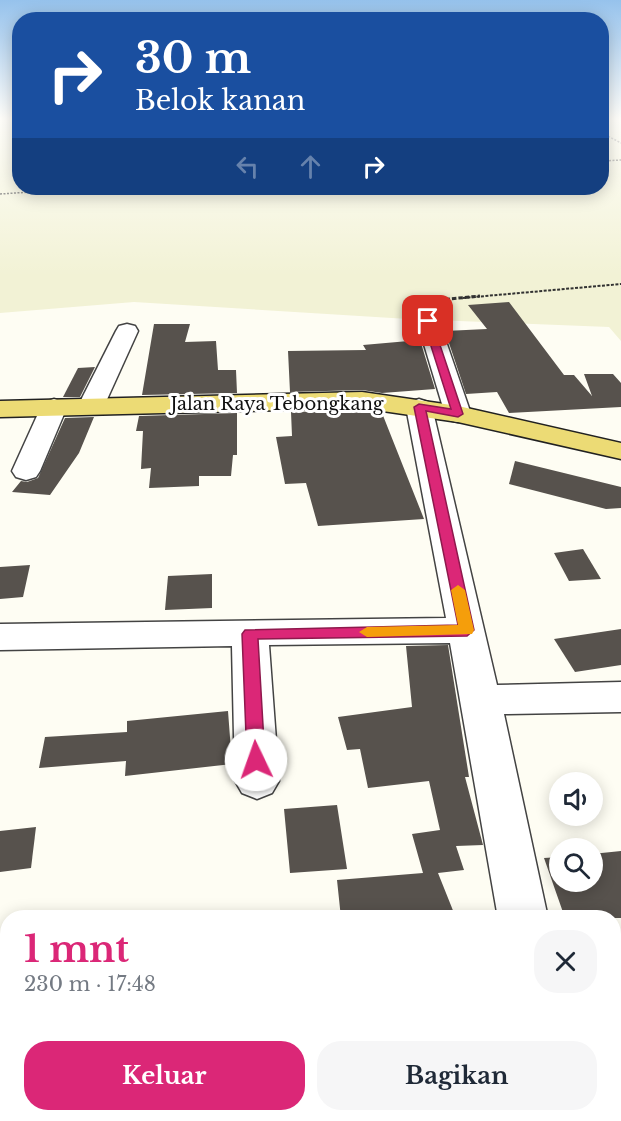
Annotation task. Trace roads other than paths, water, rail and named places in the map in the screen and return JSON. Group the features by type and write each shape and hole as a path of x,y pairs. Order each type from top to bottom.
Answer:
{"main road":[{"name":"Jalan Raya Tebongkang","path":"0,410 362,400 458,414 621,451"}],"street":[{"path":"428,321 458,414"},
{"path":"91,406 127,331"},
{"path":"26,471 54,407"},
{"path":"419,407 467,630 520,910"},
{"path":"0,637 467,630"},
{"path":"250,634 257,782"},
{"path":"481,700 621,697"}]}
